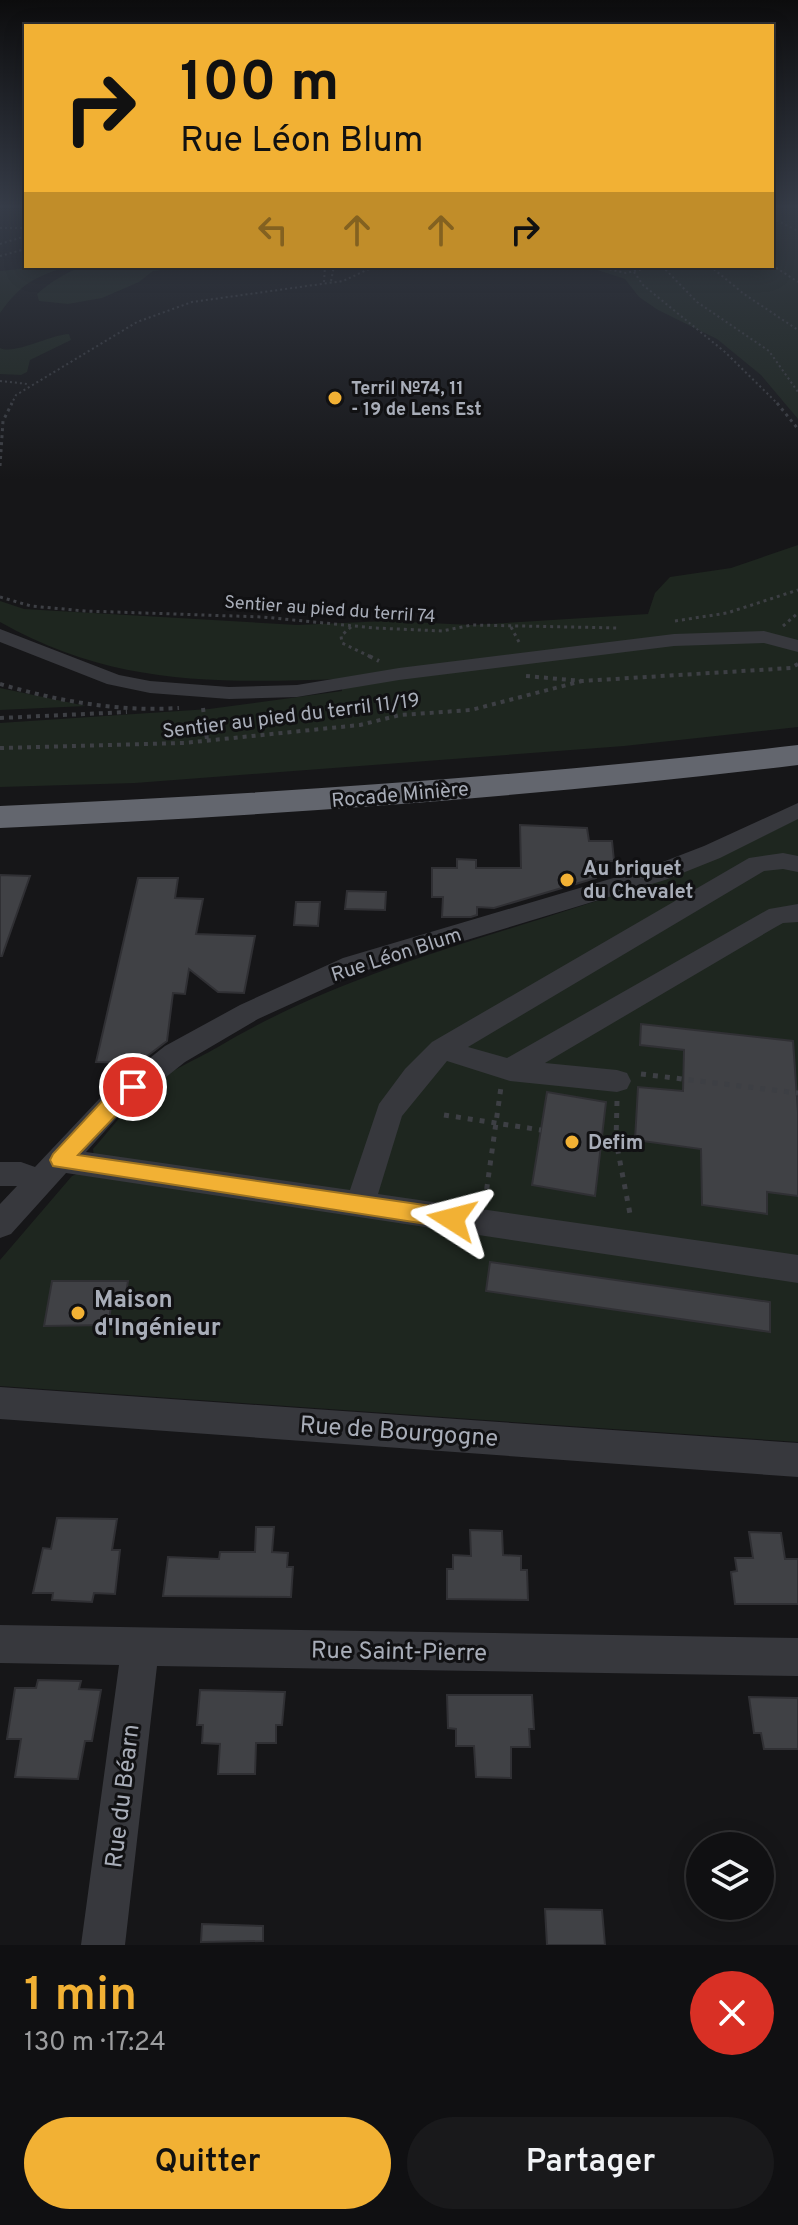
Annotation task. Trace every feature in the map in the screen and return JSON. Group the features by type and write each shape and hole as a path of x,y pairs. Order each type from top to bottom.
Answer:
{"highway":[{"name":"Rocade Minière","path":"0,797 203,788 439,772 798,737"},
{"name":"Rocade Minière","path":"0,817 330,800 596,778 798,755"}],"street":[{"path":"0,635 114,680 162,688 229,693 297,691 481,663 731,636 764,637 798,646"},
{"name":"Rue Léon Blum","path":"0,1225 112,1104 175,1054 249,1012 352,965 656,874 712,852 798,810"},
{"path":"360,1205 389,1112 415,1077 442,1049 758,864 783,861 798,864"},
{"path":"510,1070 765,922 778,915 798,913"},
{"path":"442,1049 510,1070 617,1081"},
{"path":"0,1174 51,1171 360,1205 798,1269"},
{"name":"Rue de Bourgogne","path":"0,1403 798,1460"},
{"name":"Rue Saint-Pierre","path":"0,1644 798,1657"},
{"name":"Rue du Béarn","path":"103,1945 140,1647"}],"path":[{"path":"0,466 6,410 16,395 30,384 137,322 163,310 215,299"},
{"path":"660,299 732,359 784,410 798,429"},
{"path":"692,299 766,348 798,392"},
{"path":"751,299 798,330"},
{"path":"0,381 30,384"},
{"path":"672,622 727,613 798,590"},
{"name":"Sentier au pied du terril 74","path":"0,597 31,606 85,611 263,617 351,627 442,631 472,625 631,628"},
{"path":"351,627 341,636 342,643 383,664 393,675"},
{"path":"481,663 541,680 582,681 776,669 798,664"},
{"name":"Sentier au pied du terril 11/19","path":"0,748 145,745 360,725 400,715 471,710 582,681"},
{"path":"0,684 31,693 133,711 0,718"},
{"path":"203,705 207,740"},
{"path":"482,1223 500,1087 510,1070"},
{"path":"636,1245 616,1141 617,1081 636,1074 798,1093"},
{"path":"444,1115 541,1130"}],"shaded area":[{"path":"0,299 12,299 0,313"},
{"path":"38,299 98,299 68,304"},
{"path":"642,299 798,299 798,419 761,375 717,339"},
{"path":"69,334 71,340 30,360 27,372 21,375 0,374 0,348 14,349"},
{"path":"798,545 798,727 624,746 135,783 0,787 0,723 209,709 342,691 342,679 208,680 125,669 42,643 0,622 0,601 24,609 297,625 387,621 472,625 648,614 655,593 670,577 731,568"},
{"path":"0,688 86,706 0,710"},
{"path":"798,818 798,1442 0,1386 0,1260 72,1176 95,1166 93,1149 158,1080 287,1010 359,980 432,953 655,881 728,852"}],"building":[{"path":"520,825 587,828 589,841 612,841 614,861 595,861 596,878 494,908 477,907 477,915 471,917 442,917 443,897 432,897 432,868 457,868 457,859 476,860 476,868 521,868"},
{"path":"0,875 30,876 2,956 0,956"},
{"path":"138,878 178,878 175,898 203,899 196,934 255,936 244,993 218,992 189,969 185,994 173,993 167,1041 138,1063 96,1062"},
{"path":"347,891 386,892 385,910 345,909"},
{"path":"296,902 320,902 318,926 294,925"},
{"path":"641,1024 793,1041 798,1112 798,1196 767,1192 767,1214 702,1205 701,1149 635,1140 638,1087 683,1091 684,1050 640,1045"},
{"path":"547,1092 606,1102 595,1196 532,1185"},
{"path":"490,1262 770,1302 770,1332 486,1291"},
{"name":"Maison d'Ingénieur","path":"52,1281 128,1281 125,1300 112,1301 108,1325 44,1326"},
{"path":"57,1518 117,1519 112,1550 120,1550 115,1594 94,1593 92,1602 52,1600 53,1593 33,1593 43,1548 51,1549"},
{"path":"256,1527 274,1527 272,1552 288,1553 287,1567 293,1567 291,1597 163,1596 168,1557 219,1559 220,1552 255,1552"},
{"path":"470,1530 502,1531 503,1555 521,1556 521,1570 527,1570 528,1600 447,1599 447,1569 453,1569 453,1555 471,1556"},
{"path":"749,1532 781,1533 785,1559 798,1559 798,1604 735,1604 731,1572 737,1571 735,1558 753,1558"},
{"path":"38,1680 81,1681 79,1689 101,1690 92,1741 85,1741 78,1779 15,1777 21,1739 7,1739 15,1688 36,1688"},
{"path":"200,1690 285,1692 282,1725 276,1725 276,1743 256,1743 255,1774 218,1774 220,1744 202,1743 203,1725 197,1725"},
{"path":"447,1695 532,1695 534,1729 529,1729 530,1747 511,1747 511,1778 476,1777 474,1746 456,1746 456,1729 448,1728"},
{"path":"749,1697 798,1698 798,1749 764,1749 761,1733 754,1733"},
{"path":"545,1909 602,1910 605,1945 547,1945"},
{"path":"202,1924 263,1926 263,1941 201,1942"}],"place":[{"name":"Terril №74, 11 - 19 de Lens Est","path":"335,398"},
{"name":"Au briquet du Chevalet","path":"567,880"},
{"name":"Defim","path":"572,1142"},
{"name":"Maison d'Ingénieur","path":"78,1313"}],"route":[{"path":"133,1087 112,1104 60,1160 452,1219"}]}
